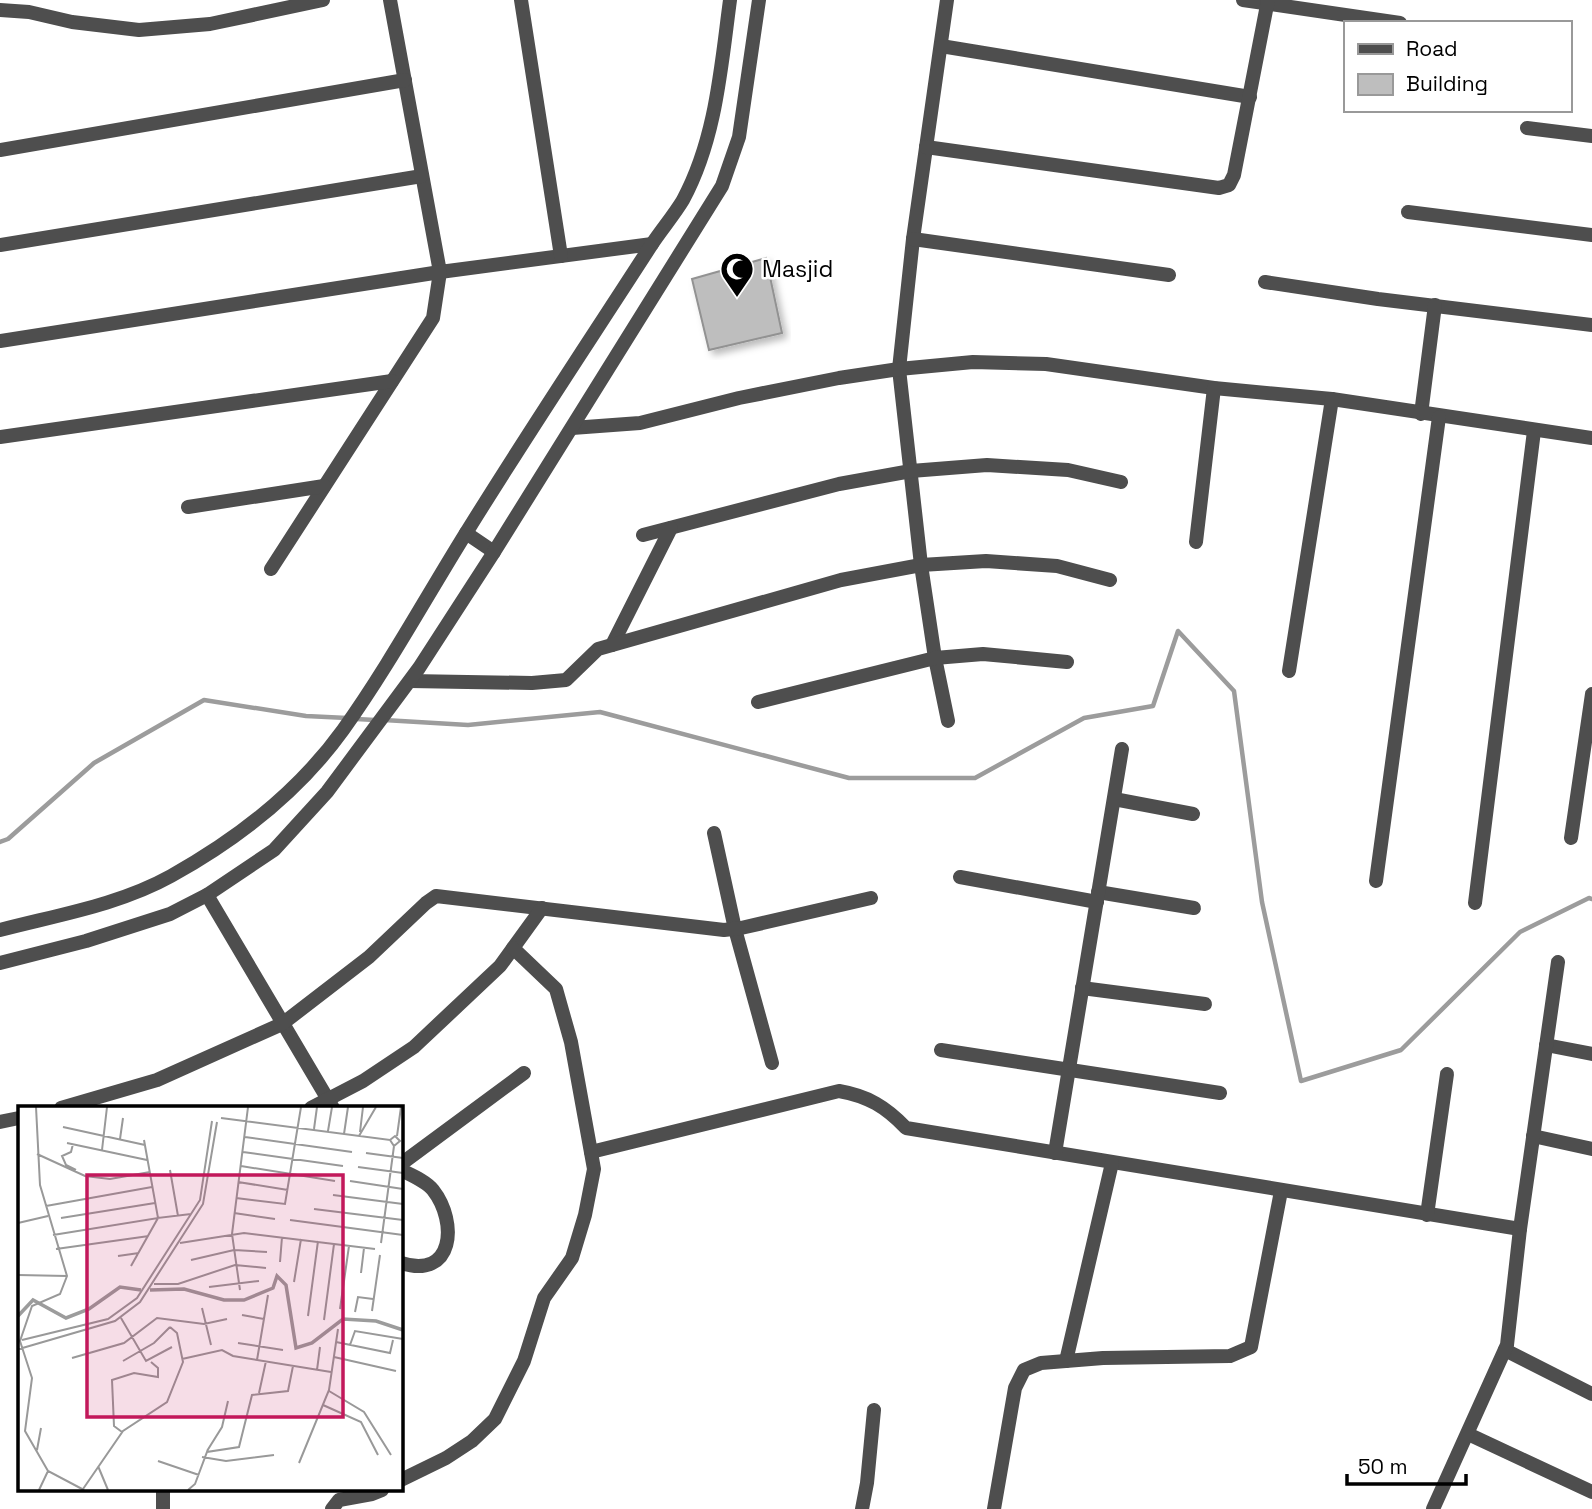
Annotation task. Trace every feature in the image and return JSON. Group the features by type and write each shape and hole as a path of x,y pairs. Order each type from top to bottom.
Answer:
{"street":[{"path":"0,10 29,12 72,22 139,30 210,23 323,0"},
{"path":"271,569 433,318 440,272 390,0"},
{"path":"521,0 561,256"},
{"path":"0,930 127,898 171,877 227,841 270,808 308,771 344,728 466,533 683,200 701,156 718,93 730,0"},
{"path":"0,963 86,941 158,918 207,895 274,850 327,792 410,681 494,552 722,186 739,136 758,0"},
{"path":"947,0 913,239 899,369 921,565 934,658 948,722"},
{"path":"1243,0 1387,21"},
{"path":"926,147 1219,188 1229,185 1234,175 1267,2"},
{"path":"940,46 1250,97"},
{"path":"0,150 405,80"},
{"path":"1527,128 1592,136"},
{"path":"0,244 422,176"},
{"path":"1408,212 1592,235"},
{"path":"913,239 1169,275"},
{"path":"0,341 440,272 652,244"},
{"path":"1265,282 1592,325"},
{"path":"1421,414 1436,305"},
{"path":"572,428 640,423 751,396 899,369 973,362 1046,364 1332,400 1592,438"},
{"path":"0,438 392,381"},
{"path":"1196,542 1214,387"},
{"path":"1289,671 1332,400"},
{"path":"1376,880 1439,417"},
{"path":"1475,903 1534,431"},
{"path":"643,535 839,484 911,471 1014,467 1068,470 1121,482"},
{"path":"188,507 324,486"},
{"path":"612,645 671,528"},
{"path":"466,533 494,552"},
{"path":"410,681 532,684 566,680 598,649 841,580 921,565 998,562 1057,566 1110,580"},
{"path":"758,702 934,658 982,654 1067,662"},
{"path":"1571,838 1592,694"},
{"path":"1055,1153 1122,749"},
{"path":"1114,799 1193,814"},
{"path":"713,833 735,929 772,1063"},
{"path":"960,877 1194,908"},
{"path":"207,895 330,1104 414,1047 500,966 542,908"},
{"path":"68,1106 157,1080 282,1024 369,957 436,896 724,930 871,898"},
{"path":"402,1480 446,1458 472,1441 495,1419 524,1361 544,1298 572,1258 585,1215 594,1169 571,1042 556,989 513,948"},
{"path":"1433,1509 1507,1345 1520,1229 1558,962"},
{"path":"1083,988 1205,1004"},
{"path":"1546,1045 1592,1054"},
{"path":"941,1050 1220,1093"},
{"path":"402,1166 524,1073"},
{"path":"1427,1215 1447,1074"},
{"path":"591,1152 839,1091 861,1095 891,1113 906,1128 1520,1229"},
{"path":"0,1122 18,1118"},
{"path":"1533,1136 1592,1149"},
{"path":"1066,1361 1112,1163"},
{"path":"402,1168 431,1186 442,1203 448,1226 447,1246 439,1261 428,1266 402,1263"},
{"path":"994,1509 1014,1388 1024,1370 1041,1363 1066,1361 1230,1356 1251,1347 1281,1191"},
{"path":"1505,1350 1592,1394"},
{"path":"862,1509 874,1410"},
{"path":"1468,1434 1592,1492"},
{"path":"332,1509 339,1500 377,1492"}],"building":[{"name":"Masjid","path":"766,258 782,333 709,350 692,279"}],"waterway":[{"path":"384,720 468,725 600,712 849,778 975,778 1084,718 1153,706 1178,631 1234,691 1262,902 1301,1081 1401,1050 1520,932 1589,898 1592,899"},
{"path":"0,842 8,839 94,763 204,700 306,716 347,718"},
{"path":"356,719 375,720"}],"place":[{"name":"Masjid","path":"737,299"}]}
